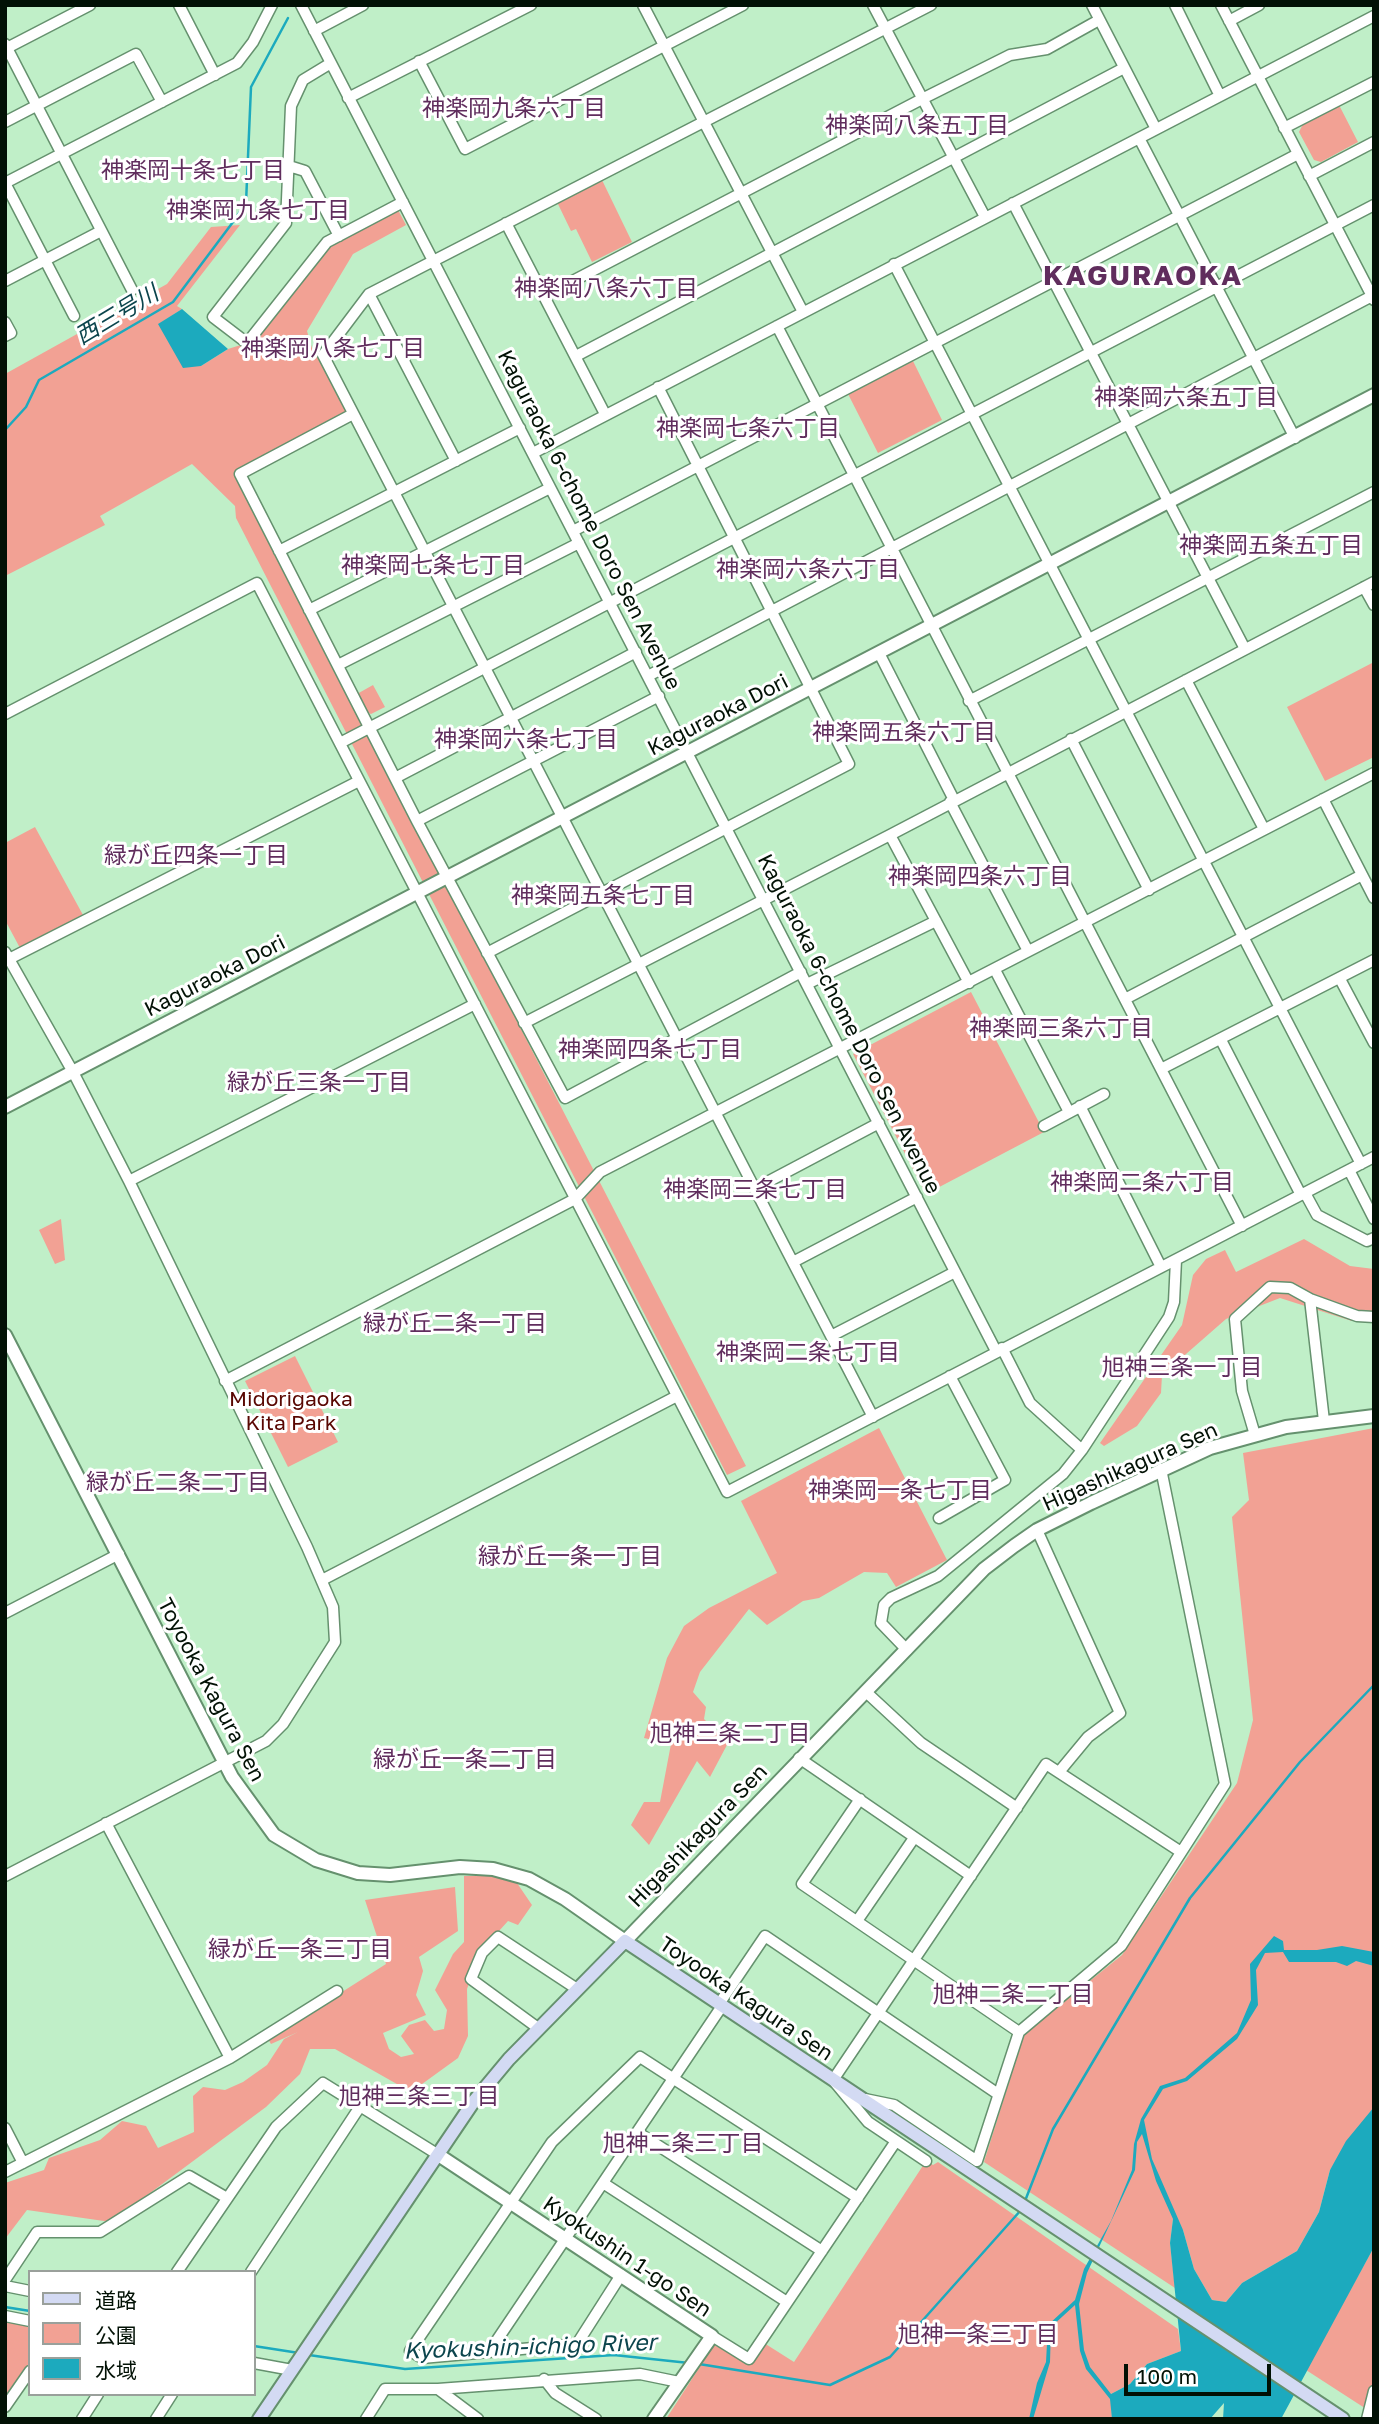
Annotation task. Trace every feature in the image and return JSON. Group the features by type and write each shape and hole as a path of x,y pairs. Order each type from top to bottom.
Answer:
{"main road":[{"name":"Higashikagura Sen","path":"295,2366 474,2101 538,2028 625,1941"},
{"name":"Toyooka Kagura Sen","path":"625,1941 1342,2418"},
{"path":"259,2419 295,2366"}],"street":[{"path":"90,5 6,47 132,290"},
{"path":"179,5 215,75"},
{"path":"74,316 5,183 237,63 253,42 271,5"},
{"name":"Kaguraoka 6-chome Doro Sen Avenue","path":"301,5 956,1272 1030,1403 1082,1450"},
{"path":"314,31 363,5"},
{"path":"348,98 531,5"},
{"path":"643,5 803,312"},
{"path":"419,61 465,149 743,5"},
{"path":"873,5 985,217"},
{"path":"873,1417 323,355 369,294 931,5"},
{"path":"1092,5 1156,129"},
{"path":"1175,5 1220,96"},
{"path":"648,676 1127,422 1373,298 1221,5"},
{"path":"1229,20 1259,5"},
{"path":"533,453 1374,16"},
{"path":"544,296 1010,55 1047,49 1099,20"},
{"path":"5,122 136,54 162,102"},
{"path":"331,64 303,80 291,106 286,223 214,317 247,343 327,242 403,202"},
{"path":"576,356 1124,68"},
{"path":"1284,128 1374,82"},
{"path":"1139,138 1295,438"},
{"path":"1309,176 1374,142"},
{"path":"573,531 1298,154"},
{"path":"289,166 305,171 339,236"},
{"path":"1013,203 1245,649"},
{"path":"340,743 1374,205"},
{"path":"506,223 605,414"},
{"path":"5,281 101,231"},
{"path":"894,264 1361,1164"},
{"path":"369,294 456,461"},
{"path":"5,322 11,333 5,336"},
{"path":"777,326 1242,1226"},
{"path":"487,953 849,764 657,387"},
{"name":"Kaguraoka Dori","path":"5,1107 1374,395"},
{"path":"353,414 240,474 417,821 565,1098 801,972"},
{"path":"279,551 520,428"},
{"path":"309,610 551,488"},
{"path":"969,701 1374,492"},
{"path":"338,665 579,543"},
{"path":"5,714 257,583 727,1492 1374,1157"},
{"path":"524,1023 1369,584 1374,606"},
{"path":"396,778 636,652"},
{"path":"879,653 1028,951"},
{"path":"1186,680 1264,829"},
{"path":"417,821 659,696"},
{"path":"1071,739 1149,890"},
{"path":"225,1381 575,1199 600,1172 1374,772"},
{"path":"5,1876 266,1741 283,1724 335,1642 333,1607 322,1580 129,1181 73,1072 7,955 359,781"},
{"path":"1323,799 1374,898"},
{"path":"890,835 969,983"},
{"path":"1125,999 1362,876"},
{"path":"807,985 936,921"},
{"path":"1161,1069 1374,960"},
{"path":"995,970 1069,1112"},
{"path":"1340,979 1374,1043"},
{"path":"129,1181 475,1004"},
{"path":"1221,1040 1303,1194 1317,1215 1367,1241 1374,1238"},
{"path":"1044,1126 1104,1094"},
{"path":"1080,1107 1161,1267"},
{"path":"756,1188 879,1123"},
{"path":"1349,1170 1374,1219"},
{"path":"793,1262 917,1197"},
{"path":"907,1650 881,1623 884,1605 891,1598 947,1569 1038,1497 1082,1450 1170,1317 1174,1302 1176,1260"},
{"path":"831,1336 956,1272"},
{"path":"1255,1435 1242,1391 1236,1318 1270,1287 1290,1288 1357,1316 1374,1317"},
{"path":"1310,1298 1324,1421"},
{"name":"Toyooka Kagura Sen","path":"5,1335 224,1762 256,1813 274,1835 316,1860 358,1873 390,1875 460,1867 493,1869 529,1879 565,1899 625,1941"},
{"path":"939,1518 1006,1480 950,1376"},
{"path":"322,1580 677,1395"},
{"name":"Higashikagura Sen","path":"625,1941 984,1569 1037,1530 1210,1448 1255,1435 1324,1421 1374,1416"},
{"path":"860,2098 894,2105 977,2161 1019,2032 1121,1945 1225,1784 1161,1469"},
{"path":"1037,1530 1120,1713 1088,1737 1059,1772"},
{"path":"5,1613 118,1554"},
{"path":"866,1692 921,1743 1017,1808"},
{"path":"799,1758 971,1876"},
{"path":"926,2161 868,2122 833,2080 1046,1764 1181,1852"},
{"path":"860,1799 802,1884 1019,2032"},
{"path":"106,1824 230,2058"},
{"path":"857,1921 914,1838"},
{"path":"489,2352 765,1936 998,2094"},
{"path":"538,2028 471,1979 482,1954 498,1937 577,1989"},
{"path":"5,2172 230,2058 337,1991"},
{"path":"621,2275 577,2344 422,2358 410,2351 552,2142 640,2057 858,2198"},
{"path":"178,2270 276,2127 323,2083 437,2154"},
{"path":"252,2270 361,2105"},
{"path":"5,2129 23,2163"},
{"path":"637,2132 822,2251"},
{"path":"712,2336 749,2359 897,2141"},
{"name":"Kyokushin 1-go Sen","path":"437,2154 712,2336 654,2419"},
{"path":"5,2280 37,2232 100,2232 189,2176 227,2197"},
{"path":"603,2183 787,2302"},
{"path":"5,2286 28,2291"},
{"path":"5,2316 28,2321"},
{"path":"256,2363 295,2366"},
{"path":"5,2407 28,2374"},
{"path":"366,2419 385,2389 439,2389 544,2379 640,2374 682,2377"},
{"path":"544,2379 555,2393 596,2419"},
{"path":"439,2389 478,2419"},
{"path":"1368,2418 1374,2391"},
{"path":"82,2419 97,2396"},
{"path":"156,2419 171,2396"}],"green space":[{"path":"1339,105 1358,142 1321,162 1314,160 1299,132 1303,124"},
{"path":"602,180 632,242 592,262 576,229 571,231 557,202"},
{"path":"396,206 406,225 353,254 307,331 314,355 323,355 353,414 240,474 250,503 746,1466 727,1475 236,518 235,506 192,464 100,516 105,525 5,576 5,374 167,284 211,227 240,225 177,306 182,309 159,324 201,366 228,349 247,343 327,242"},
{"path":"913,361 942,420 878,453 848,394"},
{"path":"1374,662 1374,757 1325,781 1287,707"},
{"path":"373,685 385,707 371,714 365,711 357,694"},
{"path":"35,827 83,915 20,948 5,920 5,843"},
{"path":"971,992 1044,1132 926,1194 853,1054"},
{"path":"61,1219 65,1260 55,1264 39,1230"},
{"path":"1304,1239 1350,1266 1374,1269 1374,1320 1352,1321 1280,1298 1226,1319 1162,1375 1161,1393 1137,1426 1104,1446 1100,1443 1182,1325 1193,1275 1206,1259 1225,1250 1236,1272"},
{"name":"Midorigaoka Kita Park","path":"295,1356 338,1442 288,1467 245,1381"},
{"path":"879,1428 947,1560 896,1587 887,1573 864,1572 819,1598 803,1601 767,1625 749,1609 700,1672 693,1692 706,1707 704,1719 728,1743 710,1777 697,1761 649,1845 631,1825 644,1802 660,1802 671,1744 644,1738 667,1658 684,1626 709,1608 777,1573 741,1501"},
{"path":"1374,1428 1374,2107 1330,2170 1319,2212 1297,2251 1242,2283 1226,2302 1212,2300 1194,2269 1183,2230 1173,2219 1170,2243 1175,2288 984,2162 1024,2034 1122,1955 1237,1783 1253,1720 1232,1517 1249,1500 1243,1453"},
{"path":"464,1876 495,1876 517,1883 532,1905 518,1925 508,1921 480,1952 467,1989 468,2036 458,2058 411,2092 335,2049 310,2049 300,2074 266,2107 111,2222 27,2210 5,2239 5,2183 44,2170 49,2158 100,2140 122,2121 146,2126 158,2148 194,2132 193,2096 203,2087 225,2090 243,2082 267,2065 284,2039 298,2032 271,2044 268,2039 386,1964 365,1900 455,1887 458,1931 419,1957 423,1971 416,1995 426,2015 383,2033 389,2049 401,2057 414,2054 401,2036 409,2025 425,2020 434,2031 444,2029 447,2010 435,1990 453,1954 464,1942"},
{"path":"926,2161 933,2165 938,2162 1178,2329 1181,2351 1147,2364 1130,2384 1111,2394 1112,2419 666,2419 714,2345 750,2364 764,2343 794,2362"},
{"path":"1374,2247 1374,2414 1306,2370"},
{"path":"5,2316 28,2321 28,2374 5,2407"}],"water":[{"path":"182,309 228,349 201,366 183,368 158,324"},
{"path":"1274,1936 1283,1941 1284,1950 1317,1950 1342,1946 1374,1952 1374,1966 1356,1961 1347,1966 1336,1962 1289,1962 1283,1952 1265,1953 1256,1970 1258,2005 1237,2039 1187,2081 1163,2089 1144,2120 1152,2159 1183,2230 1194,2269 1212,2300 1226,2302 1242,2283 1297,2251 1319,2212 1330,2170 1346,2141 1374,2107 1374,2247 1281,2419 1223,2419 1224,2403 1210,2419 1112,2419 1110,2399 1086,2369 1080,2351 1075,2305 1051,2327 1050,2362 1033,2419 1029,2419 1037,2383 1046,2362 1048,2325 1075,2300 1084,2269 1111,2221 1132,2170 1134,2144 1141,2119 1160,2086 1185,2078 1237,2033 1251,2000 1250,1964","holes":["1142,2134 1156,2181 1173,2219 1170,2243 1181,2351 1147,2364 1130,2384 1111,2394 1090,2367 1084,2350 1079,2304 1087,2273 1135,2170 1137,2142"]}],"waterway":[{"name":"西三号川","path":"5,430 26,407 39,380 173,302 233,222 246,203 251,87 288,18"},
{"name":"Kyokushin-ichigo River","path":"1025,2201 1053,2129 1190,1898 1300,1762 1374,1685"},
{"name":"Kyokushin-ichigo River","path":"699,2364 830,2385 890,2357 1021,2210"},
{"name":"Kyokushin-ichigo River","path":"5,2307 28,2311"},
{"name":"Kyokushin-ichigo River","path":"256,2346 299,2353"},
{"name":"Kyokushin-ichigo River","path":"309,2355 405,2369 614,2355 689,2363"}],"district":[{"name":"神楽岡九条六丁目","path":"514,109"},
{"name":"神楽岡八条五丁目","path":"917,126"},
{"name":"神楽岡十条七丁目","path":"193,171"},
{"name":"神楽岡九条七丁目","path":"258,211"},
{"name":"KAGURAOKA","path":"1143,276"},
{"name":"神楽岡八条六丁目","path":"606,289"},
{"name":"神楽岡八条七丁目","path":"333,349"},
{"name":"神楽岡六条五丁目","path":"1186,398"},
{"name":"神楽岡七条六丁目","path":"748,429"},
{"name":"神楽岡五条五丁目","path":"1271,546"},
{"name":"神楽岡七条七丁目","path":"433,566"},
{"name":"神楽岡六条六丁目","path":"808,570"},
{"name":"神楽岡五条六丁目","path":"904,733"},
{"name":"神楽岡六条七丁目","path":"526,740"},
{"name":"緑が丘四条一丁目","path":"196,856"},
{"name":"神楽岡四条六丁目","path":"980,877"},
{"name":"神楽岡五条七丁目","path":"603,896"},
{"name":"神楽岡三条六丁目","path":"1061,1029"},
{"name":"神楽岡四条七丁目","path":"650,1050"},
{"name":"緑が丘三条一丁目","path":"319,1083"},
{"name":"神楽岡二条六丁目","path":"1142,1183"},
{"name":"神楽岡三条七丁目","path":"755,1190"},
{"name":"緑が丘二条一丁目","path":"455,1324"},
{"name":"神楽岡二条七丁目","path":"808,1353"},
{"name":"旭神三条一丁目","path":"1182,1368"},
{"name":"緑が丘二条二丁目","path":"178,1483"},
{"name":"神楽岡一条七丁目","path":"900,1491"},
{"name":"緑が丘一条一丁目","path":"570,1557"},
{"name":"旭神三条二丁目","path":"730,1734"},
{"name":"緑が丘一条二丁目","path":"465,1760"},
{"name":"緑が丘一条三丁目","path":"300,1950"},
{"name":"旭神二条二丁目","path":"1013,1995"},
{"name":"旭神三条三丁目","path":"419,2097"},
{"name":"旭神二条三丁目","path":"683,2144"},
{"name":"旭神一条三丁目","path":"978,2335"}]}
